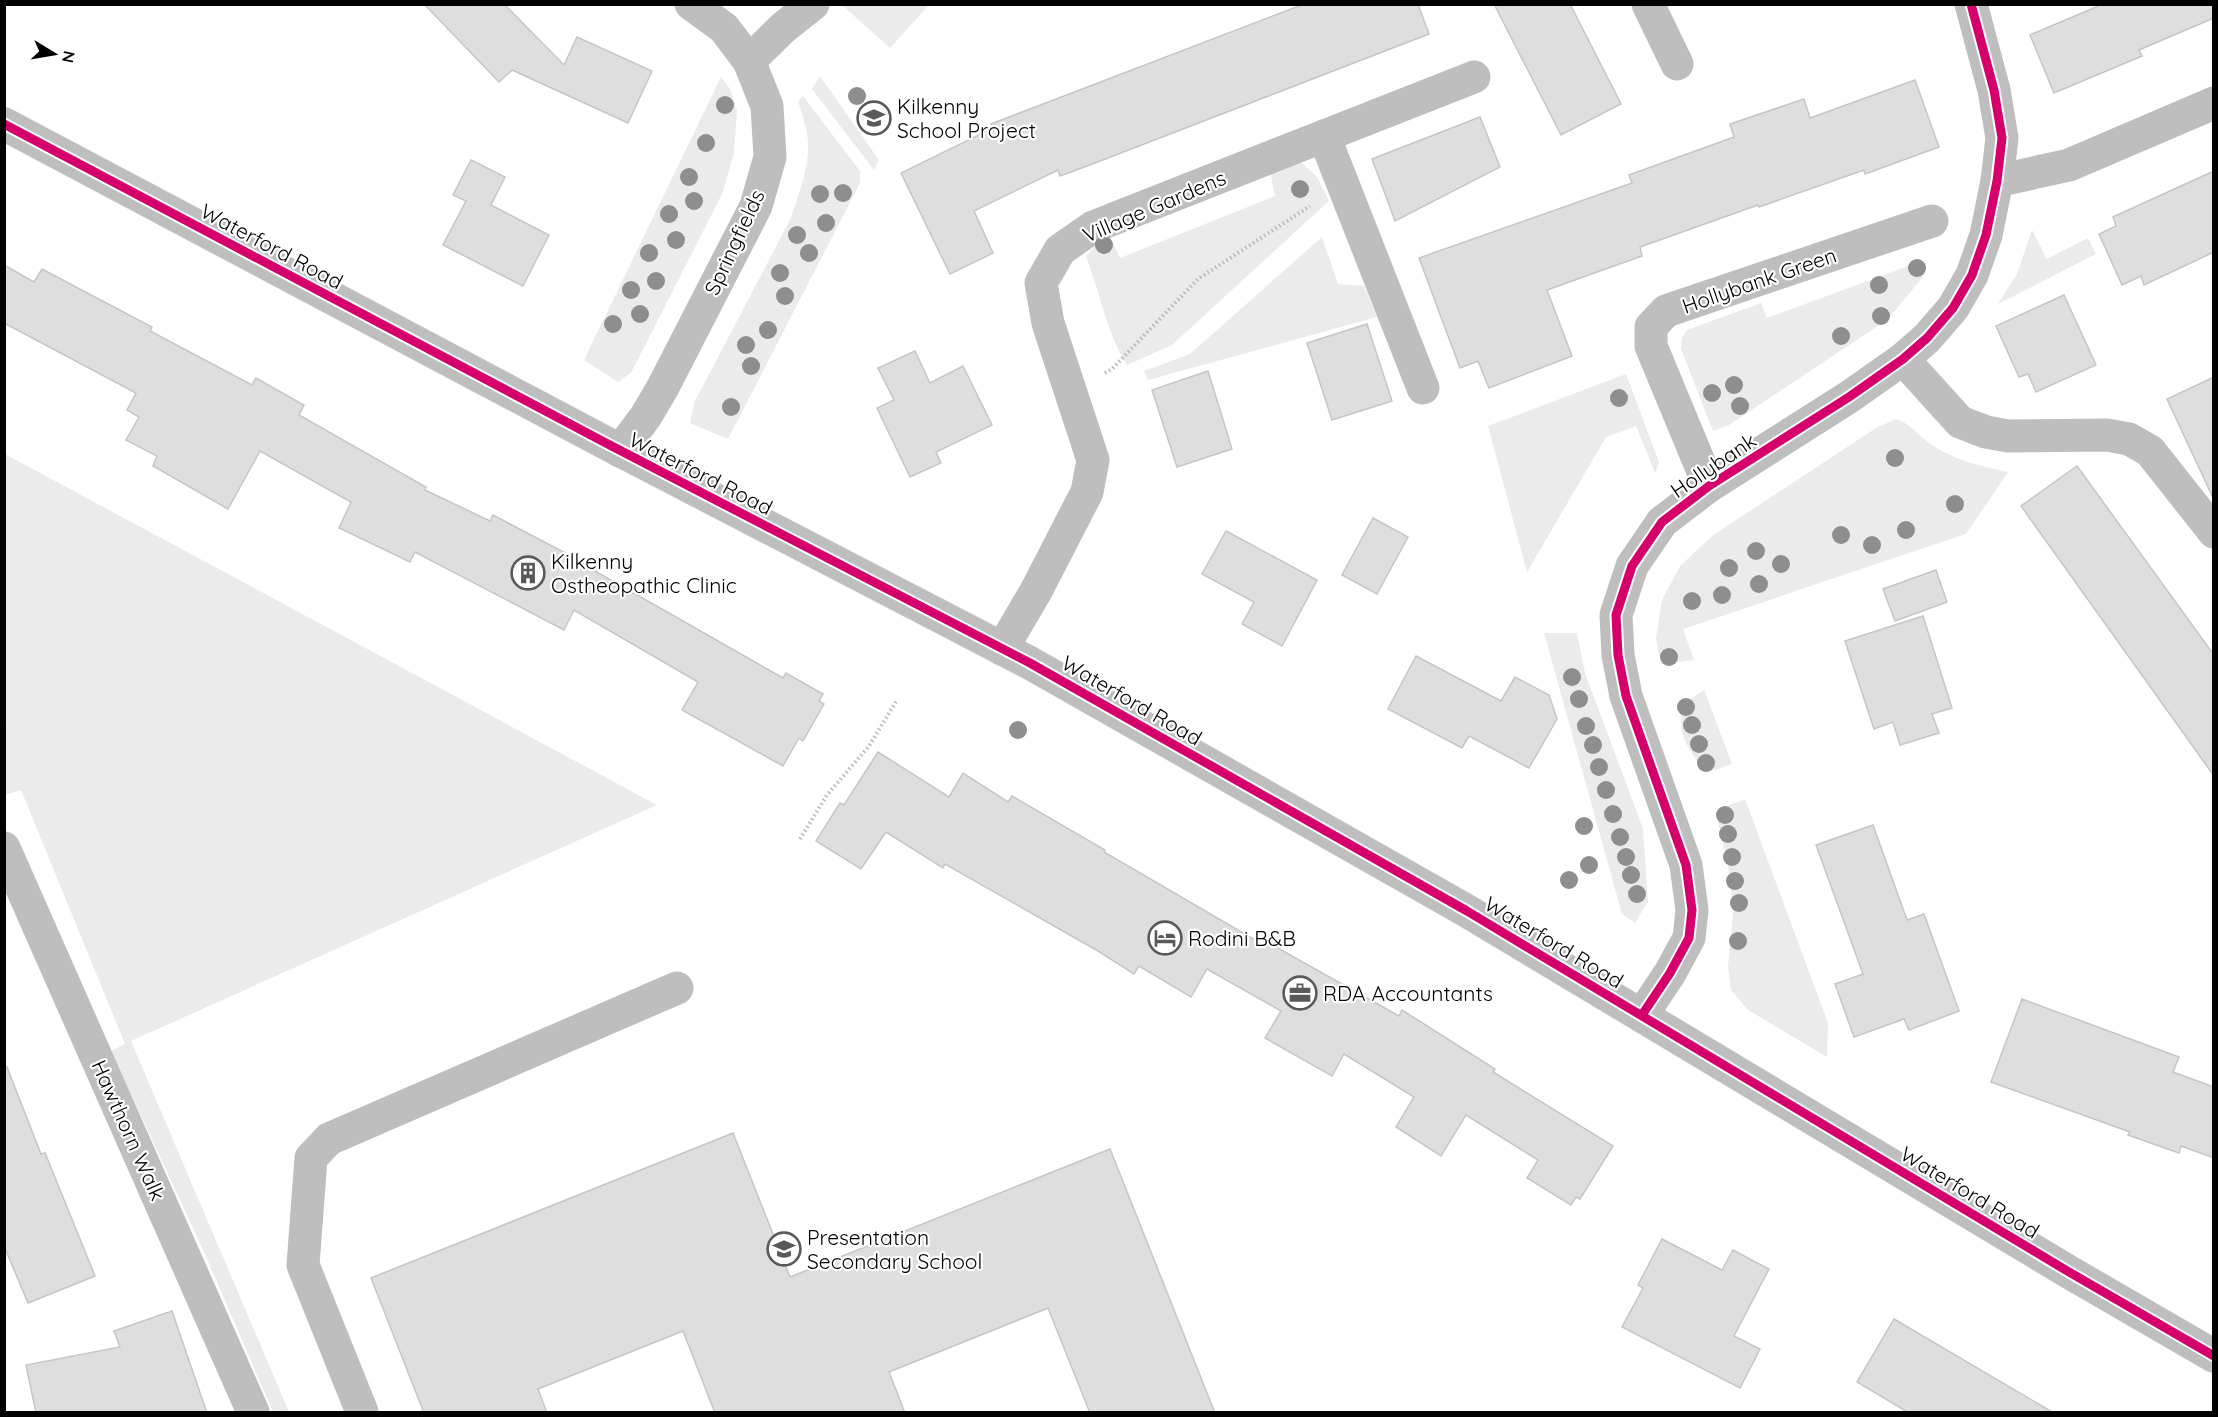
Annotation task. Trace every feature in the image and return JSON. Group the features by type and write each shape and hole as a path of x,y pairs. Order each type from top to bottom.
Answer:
{"street":[{"name":"Springfields","path":"620,451 646,416 663,387 756,206 770,157 767,106 749,61 724,28 691,4"},
{"path":"749,61 784,27 813,4"},
{"path":"1648,4 1677,64"},
{"name":"Hollybank","path":"1642,1016 1689,938 1692,910 1686,865 1626,696 1618,655 1616,615 1632,566 1662,522 1709,486 1849,397 1903,358 1927,338 1953,308 1972,274 1986,235 1997,181 2002,138 1994,90 1971,4"},
{"name":"Village Gardens","path":"1002,649 1036,591 1087,492 1093,460 1048,323 1041,283 1060,249 1094,227 1474,77"},
{"path":"1997,181 2069,165 2214,103"},
{"name":"Waterford Road","path":"4,124 620,451 1002,649 1467,911 2069,1272 2214,1356"},
{"path":"1324,136 1423,388"},
{"name":"Hollybank Green","path":"1709,486 1651,346 1651,327 1666,311 1932,221"},
{"path":"1903,358 1960,422 1986,432 2008,436 2107,435 2129,439 2150,451 2214,532"},
{"name":"Hawthorn Walk","path":"4,848 253,1413"},
{"path":"362,1413 303,1265 311,1158 329,1139 677,988"}],"path":[{"path":"1070,392 1112,369 1198,279 1318,200 1346,189"},
{"path":"800,839 827,795 869,746 897,700"}],"shaded area":[{"path":"842,5 929,5 890,48"},
{"path":"820,76 879,160 874,170 812,89"},
{"path":"721,77 730,89 737,111 734,153 723,192 631,373 618,382 584,360"},
{"path":"803,96 860,171 860,183 728,439 690,423 695,401 794,210 808,155 807,133 798,101"},
{"path":"1301,162 1317,177 1329,201 1172,345 1127,365 1108,325 1086,256 1107,232 1120,258 1275,196 1269,167"},
{"path":"2032,230 2047,259 2088,238 2096,254 1998,304 2017,274"},
{"path":"1322,237 1338,284 1364,286 1377,317 1148,380 1144,371 1190,354"},
{"path":"1916,263 1926,263 1922,278 1887,320 1729,425 1713,431 1681,349 1682,338 1687,330 1761,303 1767,318"},
{"path":"1626,374 1659,462 1655,473 1636,426 1606,437 1527,572 1488,426"},
{"path":"1896,419 1947,454 1977,465 2008,472 1966,534 1683,629 1694,660 1671,663 1659,655 1656,638 1662,600 1680,566 1712,536 1876,428"},
{"path":"5,454 657,805 131,1041 289,1412 273,1412 204,1252 111,1051 125,1044 21,790 5,795 4,724 7,723 4,717"},
{"path":"1544,633 1577,633 1585,673 1643,829 1648,902 1635,923 1622,914"},
{"path":"1704,690 1732,764 1716,770 1701,767 1682,731 1683,704"},
{"path":"1745,799 1828,1023 1827,1057 1748,1010 1731,990 1728,967 1733,911 1728,865 1718,822 1722,808"}],"building":[{"path":"424,4 504,4 564,65 577,37 652,71 628,123 512,70 499,82"},
{"path":"1304,4 1418,4 1429,34 1060,176 1058,170 974,211 993,253 950,274 901,173 993,128 991,124"},
{"path":"1494,4 1570,4 1621,104 1561,135"},
{"path":"2103,4 2214,4 2214,18 2139,50 2142,56 2054,93 2030,35"},
{"path":"1915,80 1939,147 1865,174 1864,170 1759,207 1758,205 1640,247 1642,256 1547,290 1572,356 1489,388 1478,361 1460,368 1419,258 1632,183 1629,175 1734,137 1730,124 1804,99 1810,118"},
{"path":"1480,117 1500,167 1395,221 1372,159"},
{"path":"471,160 505,177 491,205 549,235 523,286 443,245 466,201 453,195"},
{"path":"2214,171 2214,252 2144,285 2141,276 2122,285 2099,234 2116,226 2113,217"},
{"path":"4,265 34,282 42,269 152,327 150,331 252,385 256,378 304,405 299,415 426,487 425,490 490,521 493,515 596,569 595,571 783,678 786,673 823,694 819,701 824,704 803,741 799,738 783,766 682,710 698,682 574,610 564,630 415,552 410,562 339,528 351,502 260,451 228,509 153,466 157,456 126,440 139,417 127,410 136,393 4,323"},
{"path":"2064,295 2096,365 2036,392 2028,374 2019,377 1996,326"},
{"path":"1367,324 1392,401 1332,420 1307,343"},
{"path":"915,351 930,383 963,366 992,425 936,452 941,463 910,477 877,408 894,400 878,368"},
{"path":"1208,371 1232,449 1177,467 1152,390"},
{"path":"2214,377 2214,500 2167,399"},
{"path":"2077,466 2214,655 2214,776 2021,506"},
{"path":"1373,518 1408,537 1377,594 1342,575"},
{"path":"1226,531 1317,580 1282,646 1242,624 1254,602 1202,574"},
{"path":"1936,570 1947,602 1895,621 1883,589"},
{"path":"1923,616 1952,708 1932,714 1939,733 1900,745 1893,722 1874,729 1845,641"},
{"path":"1416,656 1501,701 1515,677 1549,695 1557,719 1529,768 1469,736 1462,748 1388,709"},
{"path":"878,752 949,797 963,773 1008,802 1012,796 1267,947 1269,943 1399,1016 1402,1010 1495,1069 1493,1072 1613,1146 1580,1199 1576,1197 1571,1205 1527,1178 1538,1160 1466,1115 1441,1156 1396,1127 1414,1097 1344,1054 1332,1076 1265,1038 1281,1011 1207,969 1191,997 1139,966 1134,974 945,864 943,868 886,832 861,869 816,841 840,803 844,805"},
{"path":"1873,825 1907,920 1924,914 1959,1011 1909,1030 1904,1019 1854,1037 1835,984 1863,974 1816,845"},
{"path":"2022,999 2179,1057 2173,1072 2214,1087 2214,1158 2181,1146 2179,1153 2128,1135 2130,1132 1991,1082"},
{"path":"7,1067 41,1154 45,1153 95,1276 28,1303 4,1246 4,1068"},
{"path":"733,1133 790,1277 1110,1149 1215,1413 1090,1413 1048,1308 889,1372 905,1413 715,1413 683,1331 538,1389 547,1413 424,1413 371,1278"},
{"path":"1662,1239 1722,1270 1733,1250 1769,1269 1734,1336 1760,1349 1740,1388 1622,1327 1643,1288 1638,1285"},
{"path":"172,1311 207,1413 36,1413 26,1365 120,1347 114,1331"},
{"path":"1894,1319 2054,1413 1909,1413 1857,1382"}],"cycle path":[{"path":"1642,1015 1670,973 1689,938 1692,910 1686,865 1626,696 1618,655 1616,615 1632,566 1662,522 1709,486 1849,397 1903,359 1927,338 1953,308 1972,275 1986,235 1997,181 2002,138 1994,90 1971,4"},
{"path":"4,124 604,442 1030,663 1467,911 2069,1272 2214,1356"}],"place":[{"name":"Kilkenny School Project","path":"874,118"},
{"name":"Kilkenny Ostheopathic Clinic","path":"528,573"},
{"name":"Rodini B&B","path":"1165,938"},
{"name":"RDA Accountants","path":"1300,993"},
{"name":"Presentation Secondary School","path":"784,1249"}]}
